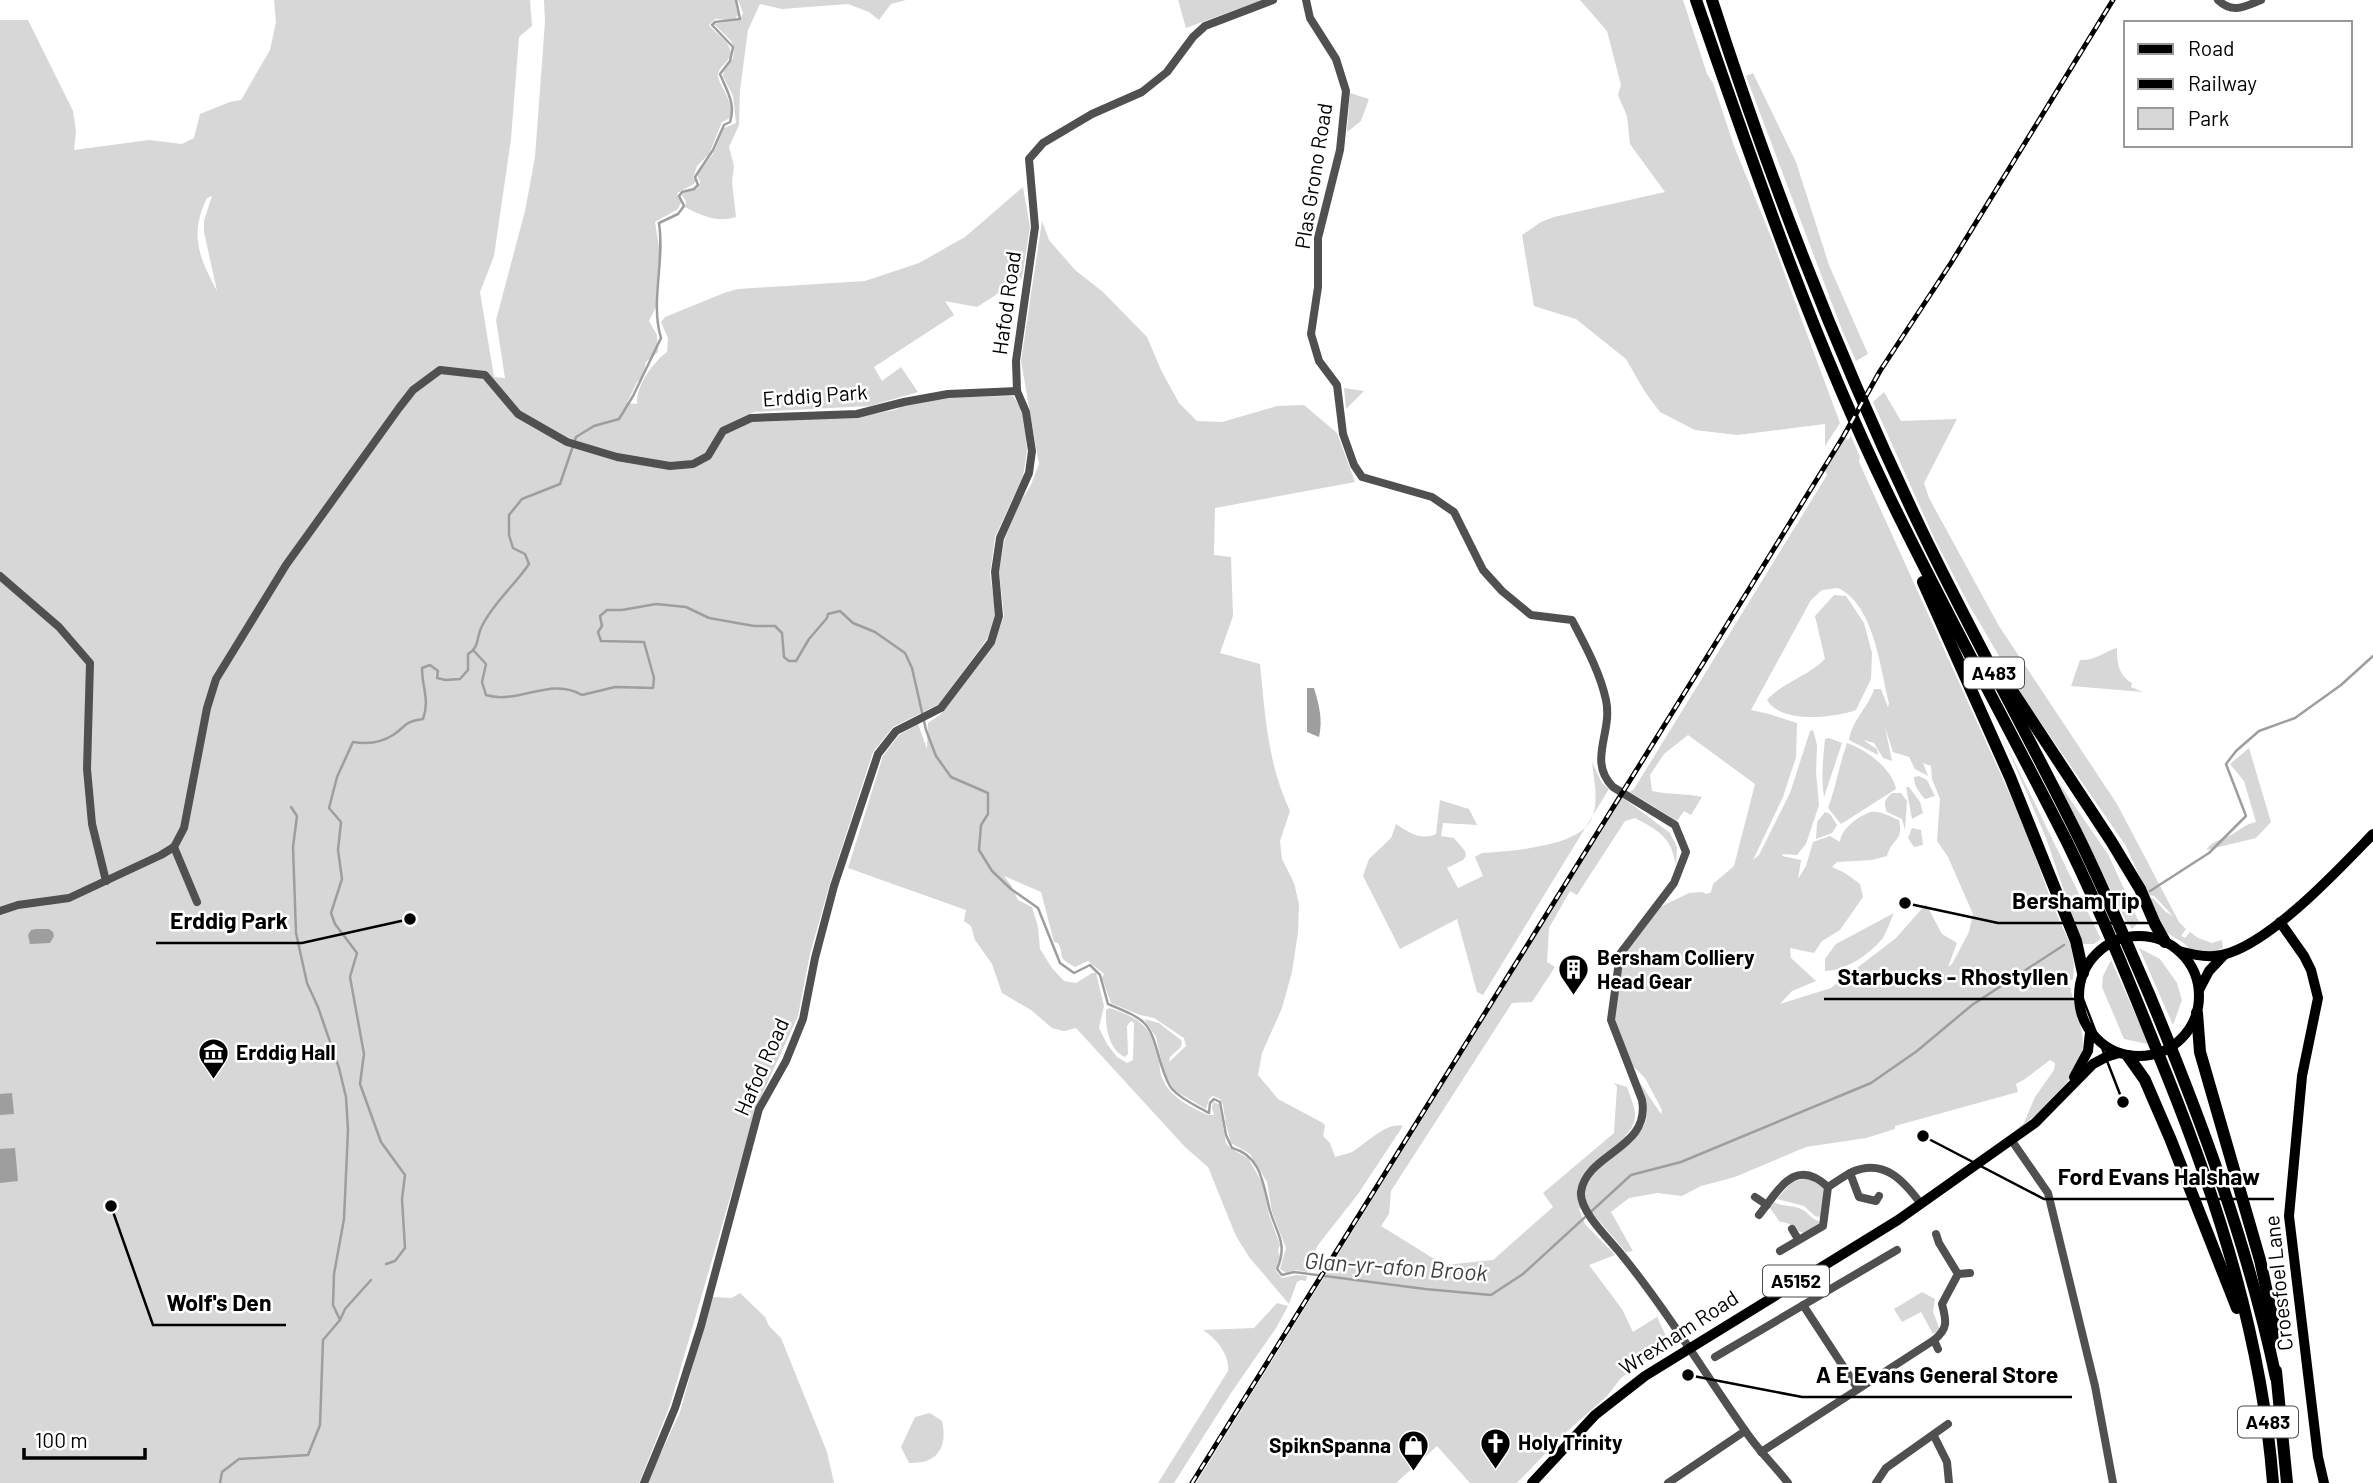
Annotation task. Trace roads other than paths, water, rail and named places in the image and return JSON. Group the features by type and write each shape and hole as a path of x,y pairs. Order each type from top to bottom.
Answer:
{"highway":[{"name":"A483","path":"1696,0 1766,203 1864,442 1961,640 2069,848 2161,1059 2212,1196 2237,1278 2257,1361 2269,1431 2273,1483"},
{"name":"A483","path":"1712,0 1759,142 1796,241 1870,418 1958,605 2064,808 2130,950 2174,1054 2243,1245 2264,1322 2276,1378 2287,1483"},
{"path":"1888,493 1913,561 2015,790 2076,941 2083,973"},
{"path":"1958,605 2111,841 2140,889 2165,942"},
{"path":"2197,1013 2200,1052 2250,1223 2273,1320 2276,1378"},
{"path":"2124,1055 2145,1080 2213,1243 2257,1361"}],"main road":[{"path":"2199,990 2209,971 2224,955 2280,922 2373,834"},
{"name":"Croesfoel Lane","path":"2280,922 2304,956 2311,970 2318,998 2302,1076 2289,1216 2318,1457 2324,1483"},
{"path":"2179,951 2193,969 2199,990 2197,1013 2187,1033 2171,1048 2143,1057 2124,1055 2103,1045 2090,1032 2081,1013 2078,993 2083,973 2093,957 2108,944 2126,937 2146,936 2165,942 2179,951 2200,956 2224,955"},
{"name":"Wrexham Road","path":"2068,1089 2084,1060 2090,1032"},
{"name":"Wrexham Road","path":"1532,1483 1595,1415 1644,1376 1922,1204 2035,1123 2098,1060 2124,1055"}],"street":[{"name":"Hafod Road","path":"644,1483 675,1408 701,1326 759,1109 786,1061 803,1019 815,958 835,886 878,754 896,731 941,708 991,642 999,616 995,572 1000,538 1030,473 1032,451 1026,412 1017,391 1016,361 1035,227 1030,159 1043,143 1092,114 1142,92 1167,72 1193,37 1205,26 1273,0"},
{"name":"Plas Grono Road","path":"1306,0 1310,19 1336,59 1346,91 1340,150 1318,238 1318,287 1311,334 1319,361 1336,385 1343,434 1354,465 1362,477 1432,497 1454,512 1483,570 1502,591 1531,615 1572,620 1606,699 1608,725 1601,753 1605,779 1613,787 1675,825 1686,852 1674,883 1620,954 1611,1020 1642,1100 1644,1113 1629,1140 1585,1177 1581,1194 1585,1209 1630,1265 1745,1431 1783,1481"},
{"path":"2218,0 2225,6 2241,9 2260,0"},
{"name":"Erddig Park","path":"174,847 184,828 205,716 216,680 286,565 413,390 440,370 485,376 519,414 569,442 617,457 670,466 693,464 708,456 723,431 751,418 857,414 948,394 1017,391"},
{"path":"0,576 59,627 90,663 87,769 92,824 106,881"},
{"path":"0,911 18,905 69,898 174,847 197,902"},
{"path":"2012,1141 2049,1193 2095,1386 2113,1483"},
{"path":"1828,1187 1850,1173 1866,1167 1879,1169 1902,1179 1922,1204"},
{"path":"1759,1215 1782,1187 1796,1175 1803,1173 1816,1176 1828,1187"},
{"path":"1850,1173 1859,1197 1876,1201 1879,1196"},
{"path":"1780,1251 1823,1226 1828,1187"},
{"path":"1755,1196 1767,1205"},
{"path":"1792,1229 1798,1239"},
{"path":"1935,1241 1958,1274"},
{"path":"1715,1357 1733,1341 1803,1305 1897,1251"},
{"path":"1958,1274 1970,1273"},
{"path":"1761,1452 1943,1332 1945,1320 1942,1304 1958,1274"},
{"path":"1803,1305 1858,1390"},
{"path":"1934,1340 1938,1349"},
{"path":"1876,1483 1886,1468 1948,1424"},
{"path":"1668,1483 1745,1431"},
{"path":"1934,1436 1947,1462 1949,1483"}],"waterway":[{"path":"386,1264 395,1261 405,1248 402,1199 405,1175 381,1142 360,1084 364,1054 350,977 357,953 335,924 331,913 342,879 338,850 341,822 329,808 337,777 353,742 384,740 408,723 423,719 426,699 422,668 430,665 438,671 437,678 446,680 460,679 468,670 468,654 476,645 480,630 498,602 529,564 525,554 513,548 509,535 509,515 522,499 560,484 576,437 594,426 619,419 633,396 661,338 657,310 659,223 678,214 684,206 679,196 698,185 695,177 732,115 728,92 720,74 730,61 733,47 712,25 715,22 740,19 736,0"},
{"name":"Glan-yr-afon Brook","path":"474,651 486,664 482,682 486,695 510,697 558,688 582,695 615,687 653,688 654,678 644,642 601,641 598,632 602,626 600,616 607,610 656,604 686,607 709,618 754,626 775,626 782,633 784,657 789,661 796,661 828,614 840,611 853,623 875,632 905,653 912,668 926,730 936,756 951,777 988,793 988,814 981,825 979,850 992,871 1011,889 1038,908 1060,963 1074,973 1090,965 1100,975 1108,1004 1145,1024 1172,1089 1185,1100 1209,1113 1210,1103 1214,1099 1220,1102 1226,1135 1232,1148 1250,1158 1260,1173 1280,1239 1282,1253 1277,1269 1282,1275 1294,1272 1491,1295 1523,1274 1631,1175 1681,1162 1871,1083 1917,1051 1972,1005 2064,945"},
{"path":"2150,891 2209,853 2246,816 2226,764 2236,751 2259,731 2295,718 2341,685 2373,656"},
{"path":"291,807 297,816 293,847 296,933 307,983 339,1068 346,1097 348,1130 344,1219 334,1274 333,1305 340,1320"},
{"path":"220,1483 222,1472 239,1459 308,1455 320,1425 323,1340 340,1320 345,1309 371,1280"}],"railway":[{"path":"1192,1483 1720,636 1843,437 1880,371 1951,263 2113,0"}],"place":[{"name":"Bersham Tip","path":"1905,903"},
{"name":"Erddig Park","path":"410,919"},
{"name":"Bersham Colliery Head Gear","path":"1574,997"},
{"name":"Erddig Hall","path":"213,1080"},
{"name":"Starbucks - Rhostyllen","path":"2123,1102"},
{"name":"Ford Evans Halshaw","path":"1923,1136"},
{"name":"Wolf's Den","path":"111,1206"},
{"name":"A E Evans General Store","path":"1688,1375"},
{"name":"Holy Trinity","path":"1495,1470"},
{"name":"SpiknSpanna","path":"1414,1473"}]}
